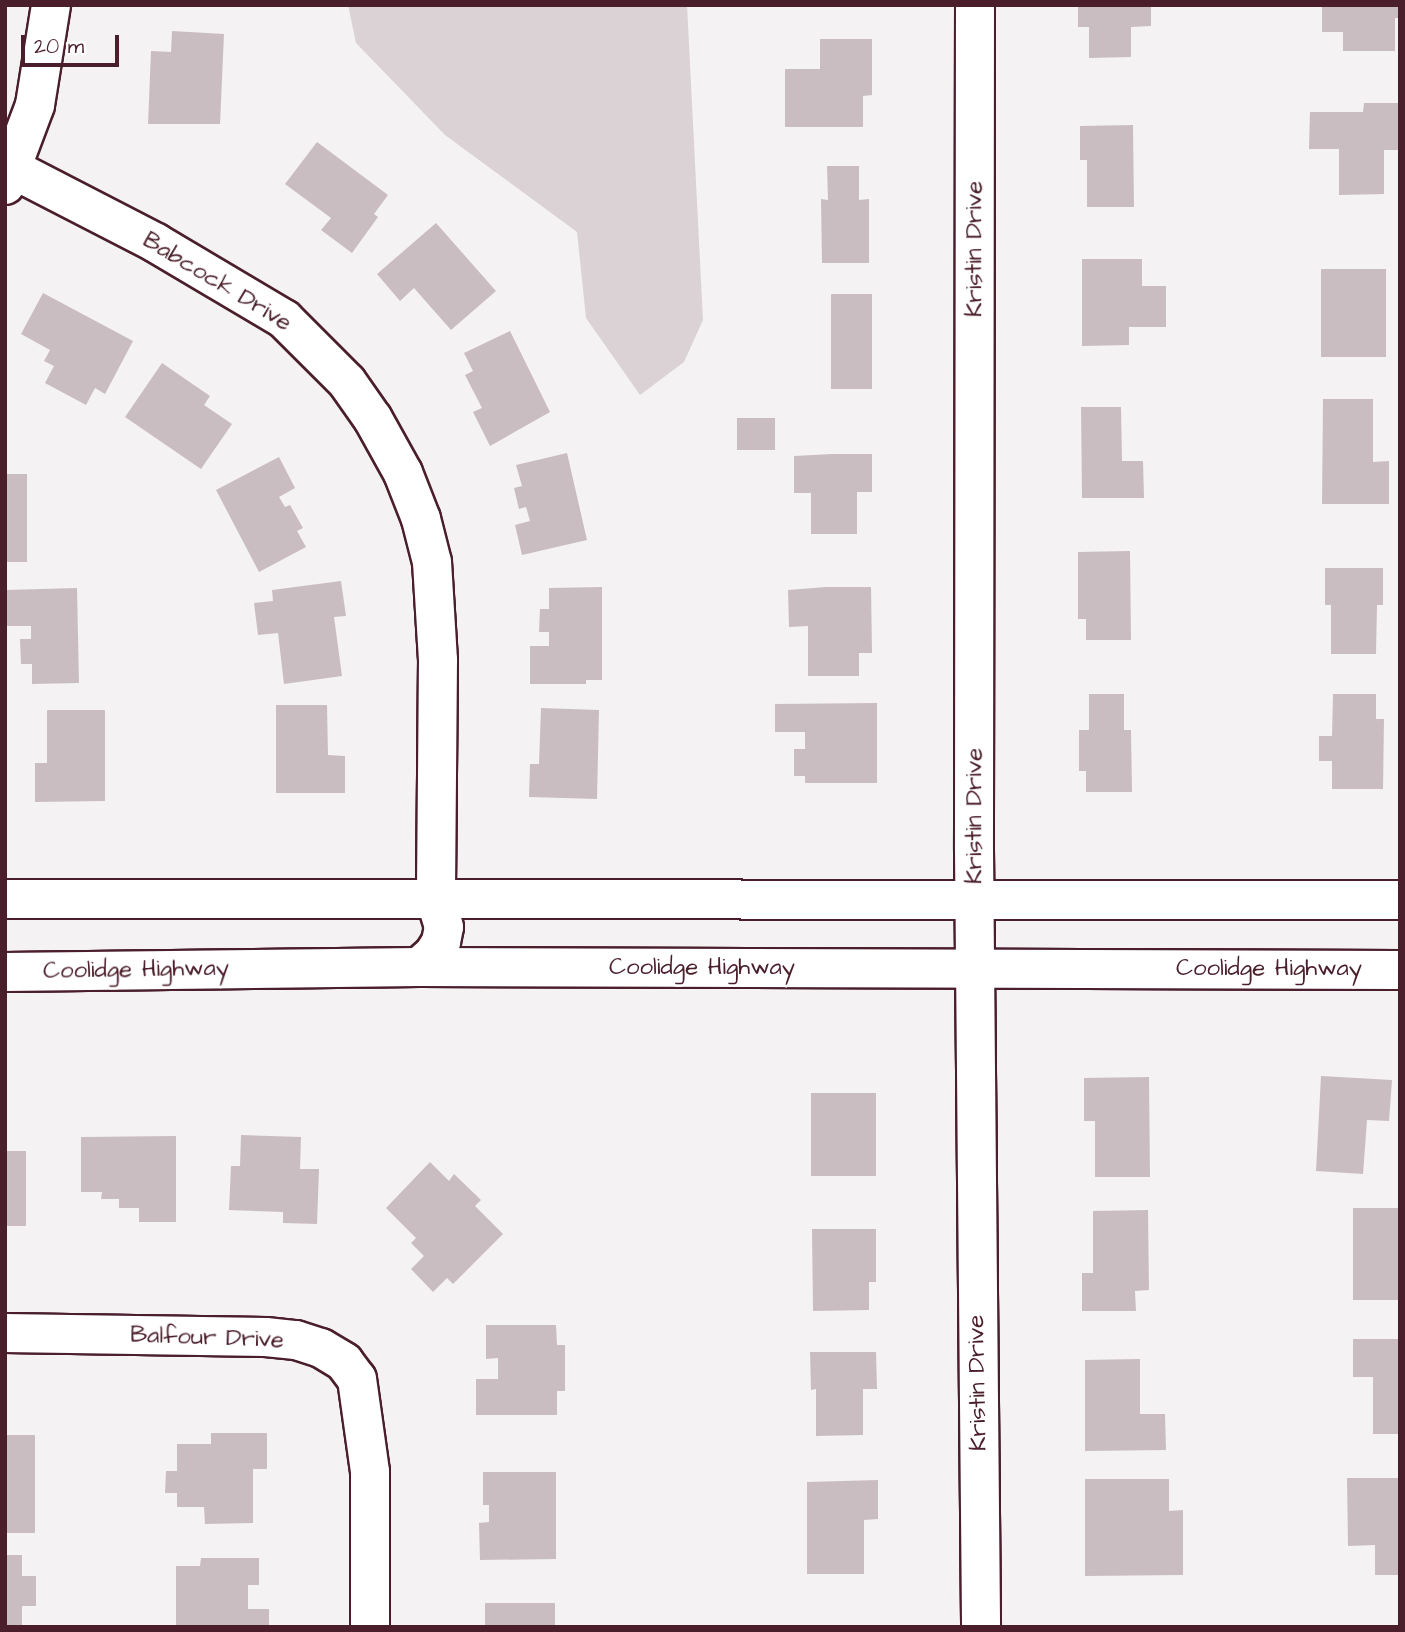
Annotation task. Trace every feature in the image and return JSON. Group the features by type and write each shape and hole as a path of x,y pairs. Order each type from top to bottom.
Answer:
{"street":[{"path":"8,173 35,105 51,5"},
{"name":"Kristin Drive","path":"975,5 975,900 981,1627"},
{"name":"Babcock Drive","path":"8,173 156,243 284,319 319,350 373,419 403,473 421,519 432,562 438,660 436,900 444,928 441,942 433,955 419,967"},
{"path":"5,899 1400,900"},
{"name":"Coolidge Highway","path":"5,972 419,967 1400,970"},
{"name":"Balfour Drive","path":"5,1333 296,1340 321,1348 344,1362 357,1379 370,1472 370,1627"}],"shaded area":[{"path":"348,5 687,5 703,320 684,362 640,395 586,318 577,232 445,135 356,43"}],"building":[{"path":"1078,5 1151,5 1151,26 1131,27 1131,57 1089,58 1089,27 1078,27"},
{"path":"1322,5 1400,5 1400,18 1395,18 1395,51 1343,51 1343,32 1322,32"},
{"path":"172,31 224,34 220,124 148,124 151,51 171,52"},
{"path":"820,39 872,39 872,95 863,96 863,127 785,127 785,69 820,69"},
{"path":"1364,103 1399,103 1399,150 1384,150 1384,194 1339,195 1339,149 1309,149 1310,112 1363,112"},
{"path":"1133,125 1134,207 1087,207 1087,160 1080,160 1080,126"},
{"path":"317,142 388,195 374,214 378,217 352,253 321,230 331,218 285,184"},
{"path":"827,166 859,166 859,200 869,199 869,263 822,263 821,199 828,200"},
{"path":"436,223 496,291 451,330 414,288 400,301 377,274"},
{"path":"1082,259 1142,259 1142,286 1166,286 1166,327 1129,327 1129,345 1082,346"},
{"path":"1321,269 1386,269 1386,357 1321,357"},
{"path":"43,293 133,341 105,394 95,388 86,405 45,383 54,366 44,361 50,350 21,334"},
{"path":"831,294 872,294 872,389 831,389"},
{"path":"510,331 550,412 490,446 473,412 482,408 465,375 473,371 464,353"},
{"path":"162,363 210,396 204,405 232,424 201,469 125,417"},
{"path":"1323,399 1373,399 1373,462 1389,461 1389,504 1322,504"},
{"path":"1081,407 1121,407 1122,461 1143,461 1144,498 1082,498"},
{"path":"737,418 775,418 775,450 737,450"},
{"path":"567,453 587,540 522,555 515,525 530,521 526,507 519,509 514,488 522,486 516,465"},
{"path":"872,454 872,492 857,492 857,534 811,534 811,493 794,493 794,456"},
{"path":"279,457 295,488 279,497 285,507 290,505 303,528 297,531 306,547 259,572 216,490"},
{"path":"5,474 27,474 27,562 5,562"},
{"path":"1130,551 1131,640 1086,640 1086,619 1078,619 1078,552"},
{"path":"1325,568 1383,568 1383,605 1377,605 1376,654 1331,654 1331,605 1325,605"},
{"path":"341,581 346,616 334,617 342,676 284,684 278,633 258,635 254,603 273,601 272,590"},
{"path":"602,587 602,680 586,680 586,684 530,684 530,646 549,646 549,632 539,632 540,609 549,609 549,588"},
{"path":"871,587 872,653 859,653 859,676 808,676 808,626 789,627 788,590"},
{"path":"77,588 79,683 32,684 32,664 21,664 20,639 31,639 31,626 5,626 5,590"},
{"path":"1089,694 1124,694 1124,730 1131,730 1132,792 1086,792 1086,771 1079,771 1079,730 1089,730"},
{"path":"1333,694 1376,694 1376,719 1384,719 1383,789 1332,789 1332,761 1319,761 1319,736 1332,736"},
{"path":"877,703 877,783 805,783 805,776 794,776 794,749 805,749 805,732 775,732 775,704"},
{"path":"276,705 327,705 328,755 345,756 345,793 276,793"},
{"path":"541,708 599,710 597,799 529,797 530,764 539,764"},
{"path":"47,710 105,710 105,801 35,802 35,763 47,763"},
{"path":"1321,1076 1392,1080 1389,1121 1367,1120 1363,1174 1316,1171"},
{"path":"1149,1077 1150,1177 1095,1177 1095,1121 1084,1121 1084,1078"},
{"path":"811,1093 876,1093 876,1176 811,1176"},
{"path":"241,1135 301,1137 300,1169 319,1169 317,1224 283,1223 283,1212 229,1210 231,1166 240,1166"},
{"path":"176,1136 176,1222 139,1222 139,1208 119,1208 119,1199 101,1199 102,1192 81,1192 81,1137"},
{"path":"5,1151 26,1151 26,1226 5,1226"},
{"path":"430,1162 449,1181 454,1174 481,1200 475,1206 503,1234 453,1284 447,1278 433,1292 411,1269 424,1256 411,1243 416,1238 386,1208"},
{"path":"1353,1208 1400,1208 1400,1300 1353,1300"},
{"path":"1148,1210 1149,1290 1135,1291 1136,1311 1082,1311 1082,1273 1093,1273 1093,1211"},
{"path":"812,1229 876,1229 876,1282 869,1282 869,1310 813,1311"},
{"path":"486,1325 556,1325 557,1345 565,1345 565,1391 557,1391 557,1415 476,1415 476,1379 498,1379 498,1358 486,1359"},
{"path":"1353,1339 1400,1339 1400,1434 1373,1434 1373,1377 1353,1377"},
{"path":"810,1352 876,1352 877,1389 863,1389 863,1435 816,1436 816,1389 811,1390"},
{"path":"1140,1359 1140,1414 1165,1414 1166,1450 1085,1451 1085,1360"},
{"path":"211,1433 267,1433 267,1469 253,1469 253,1523 205,1524 204,1507 177,1507 177,1493 165,1493 166,1471 177,1471 177,1444 211,1444"},
{"path":"5,1435 35,1435 35,1533 5,1533"},
{"path":"483,1472 556,1472 556,1559 480,1560 479,1523 489,1522 489,1505 483,1505"},
{"path":"1347,1478 1400,1478 1400,1575 1375,1575 1375,1545 1348,1546"},
{"path":"1085,1479 1169,1479 1169,1511 1183,1510 1183,1575 1085,1576"},
{"path":"878,1480 878,1519 864,1520 864,1574 807,1574 807,1482"},
{"path":"5,1555 22,1555 22,1576 36,1576 36,1606 22,1606 22,1627 5,1627"},
{"path":"201,1558 259,1558 259,1585 248,1585 248,1609 269,1609 269,1627 176,1627 176,1566 200,1566"},
{"path":"485,1603 555,1603 555,1627 485,1627"}]}
